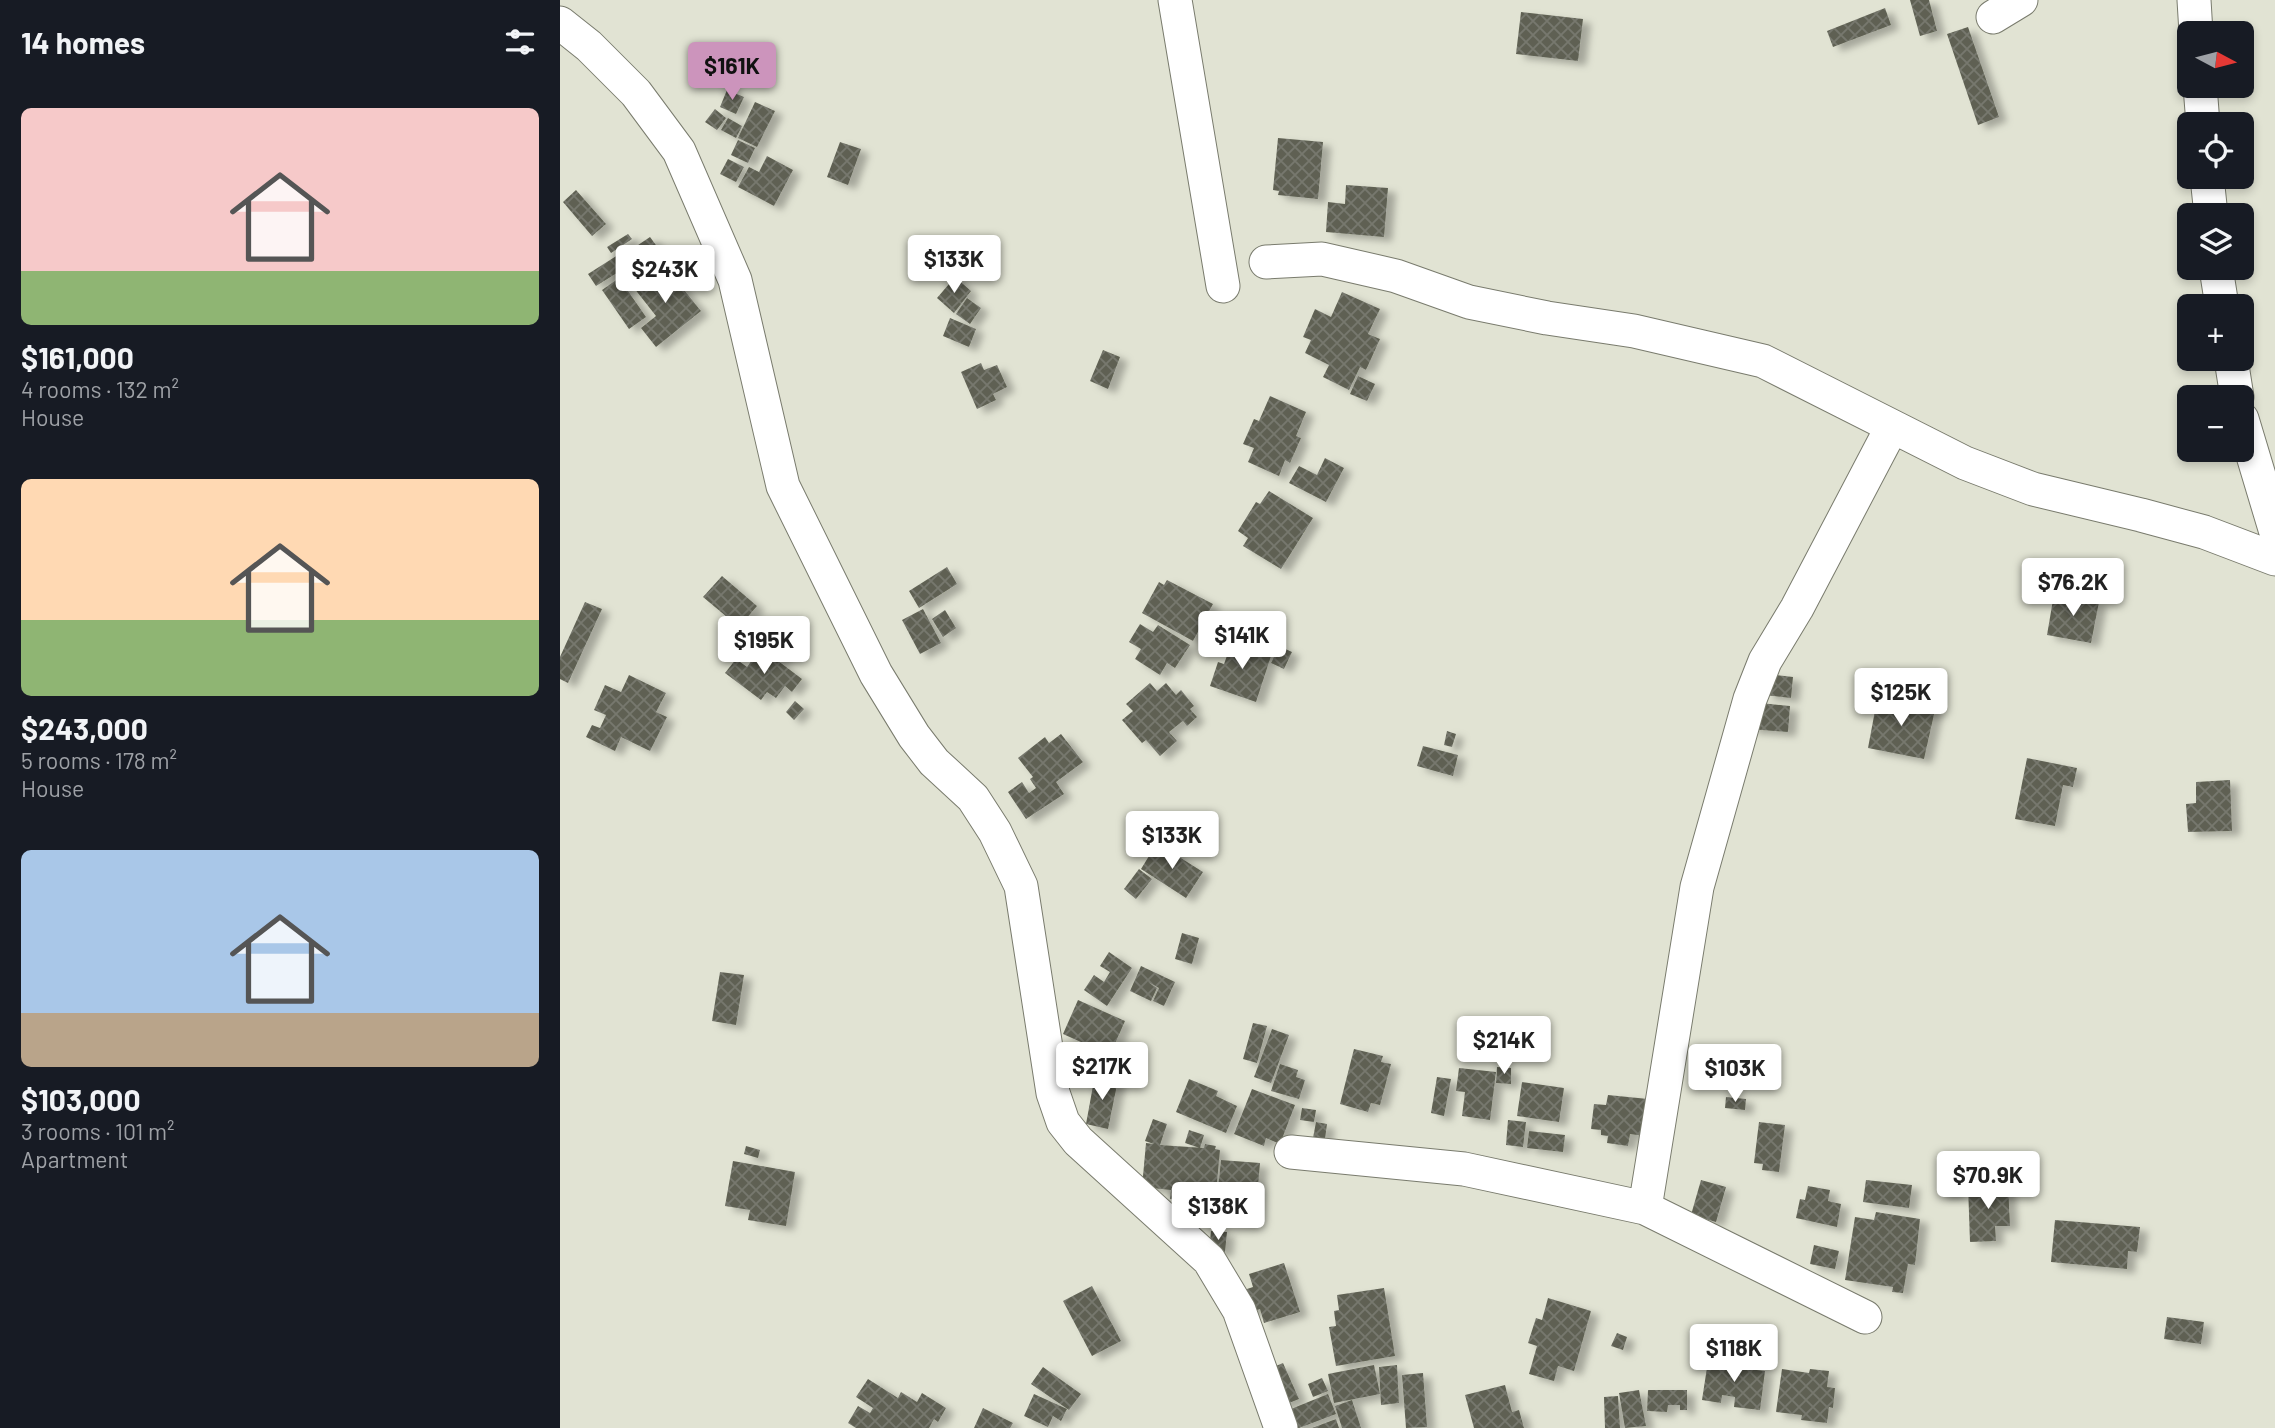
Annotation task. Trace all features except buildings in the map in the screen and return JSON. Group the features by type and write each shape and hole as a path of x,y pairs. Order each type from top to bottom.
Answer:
{"street":[{"path":"1175,0 1223,286"},
{"path":"2194,0 2195,21"},
{"path":"560,23 589,46 636,93 679,151 735,280 783,486 876,674 920,745 934,762 973,797 995,832 1021,886 1053,1093 1063,1122 1078,1142 1209,1260 1239,1310 1281,1428"},
{"path":"1266,262 1322,259 1396,276 1469,302 1547,318 1634,331 1763,361 1965,463 2033,489 2191,529 2275,559"},
{"path":"1644,1208 1697,887 1750,699 1765,661 1797,608 1892,427"},
{"path":"2254,459 2275,529"},
{"path":"1291,1152 1464,1169 1644,1208 1865,1317"}]}
